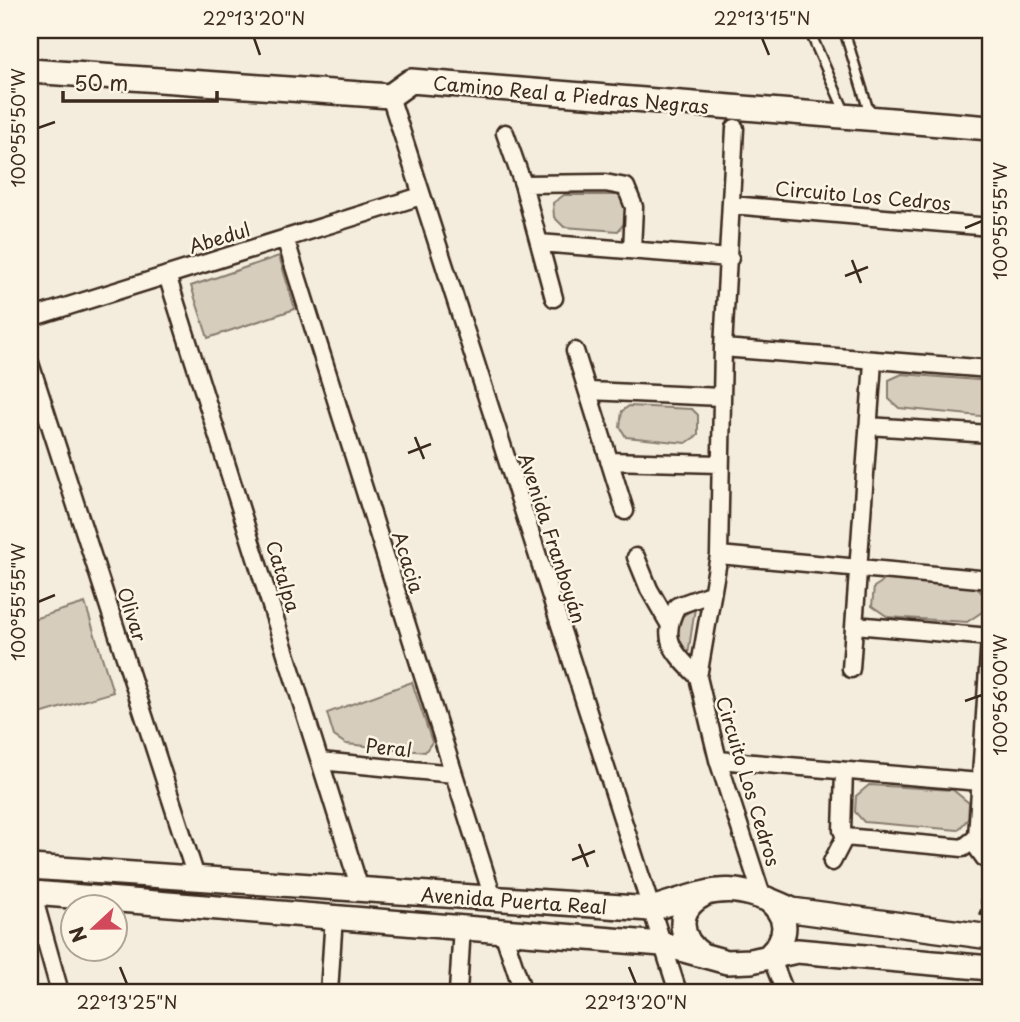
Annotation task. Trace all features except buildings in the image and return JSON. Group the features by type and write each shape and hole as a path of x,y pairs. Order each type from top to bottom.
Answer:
{"street":[{"name":"Camino Real a Piedras Negras","path":"30,71 390,96 411,82 990,128"},
{"name":"Avenida Franboyán","path":"390,96 678,992"},
{"name":"Circuito Los Cedros","path":"735,128 721,397 719,555 710,594 698,677 718,760 762,896"},
{"path":"505,132 523,184 554,298"},
{"path":"523,184 605,183 626,187 634,207 632,250"},
{"name":"Abedul","path":"30,318 421,195"},
{"name":"Circuito Los Cedros","path":"732,205 990,227"},
{"name":"Acacia","path":"285,238 493,898"},
{"path":"539,243 730,258"},
{"name":"Catalpa","path":"167,275 360,889"},
{"path":"723,348 873,362 990,369"},
{"path":"575,351 625,511"},
{"path":"851,669 873,362"},
{"name":"Olivar","path":"30,363 196,877"},
{"path":"589,391 721,397"},
{"path":"868,426 990,434"},
{"path":"609,461 719,464"},
{"path":"719,555 990,580"},
{"name":"Circuito Los Cedros","path":"636,557 649,589 668,622 668,638 678,656 698,677"},
{"path":"668,622 677,606 710,594"},
{"path":"845,837 963,848 977,837 990,638 855,625"},
{"path":"718,760 980,782"},
{"name":"Peral","path":"320,761 454,774"},
{"path":"844,772 842,830 845,837"},
{"path":"832,862 845,837"},
{"path":"973,842 985,859"},
{"name":"Avenida Puerta Real","path":"30,867 650,909 716,890 736,890 762,896 792,910 985,937"},
{"path":"196,877 204,906"},
{"path":"31,888 60,992"},
{"name":"Avenida Puerta Real","path":"31,888 204,906 662,944 735,962 797,951 990,968"},
{"path":"329,992 334,916 360,889"},
{"path":"703,956 686,940 682,918 688,905 716,890"},
{"path":"762,896 780,912 785,926 782,939 770,955 785,992"},
{"path":"458,992 462,926"},
{"path":"502,929 523,992"}],"lane":[{"path":"809,30 847,116"},
{"path":"844,30 871,118"}],"path":[{"path":"985,859 985,937"}],"shaded area":[{"path":"564,195 619,195 629,204 629,218 618,231 564,227 554,217 553,203"},
{"path":"279,256 295,309 208,338 191,286"},
{"path":"902,374 990,381 990,417 899,408 889,399 889,380"},
{"path":"629,406 692,409 698,415 698,435 686,443 626,437 620,427 622,411"},
{"path":"888,578 974,585 987,598 985,610 967,622 888,617 872,606 874,587"},
{"path":"85,603 113,692 30,717 30,620"},
{"path":"695,608 688,655 681,650 674,634 678,619"},
{"path":"412,682 432,742 425,752 346,744 334,736 327,713"},
{"path":"869,785 953,790 969,803 968,819 958,830 864,822 855,812 856,796"}]}
